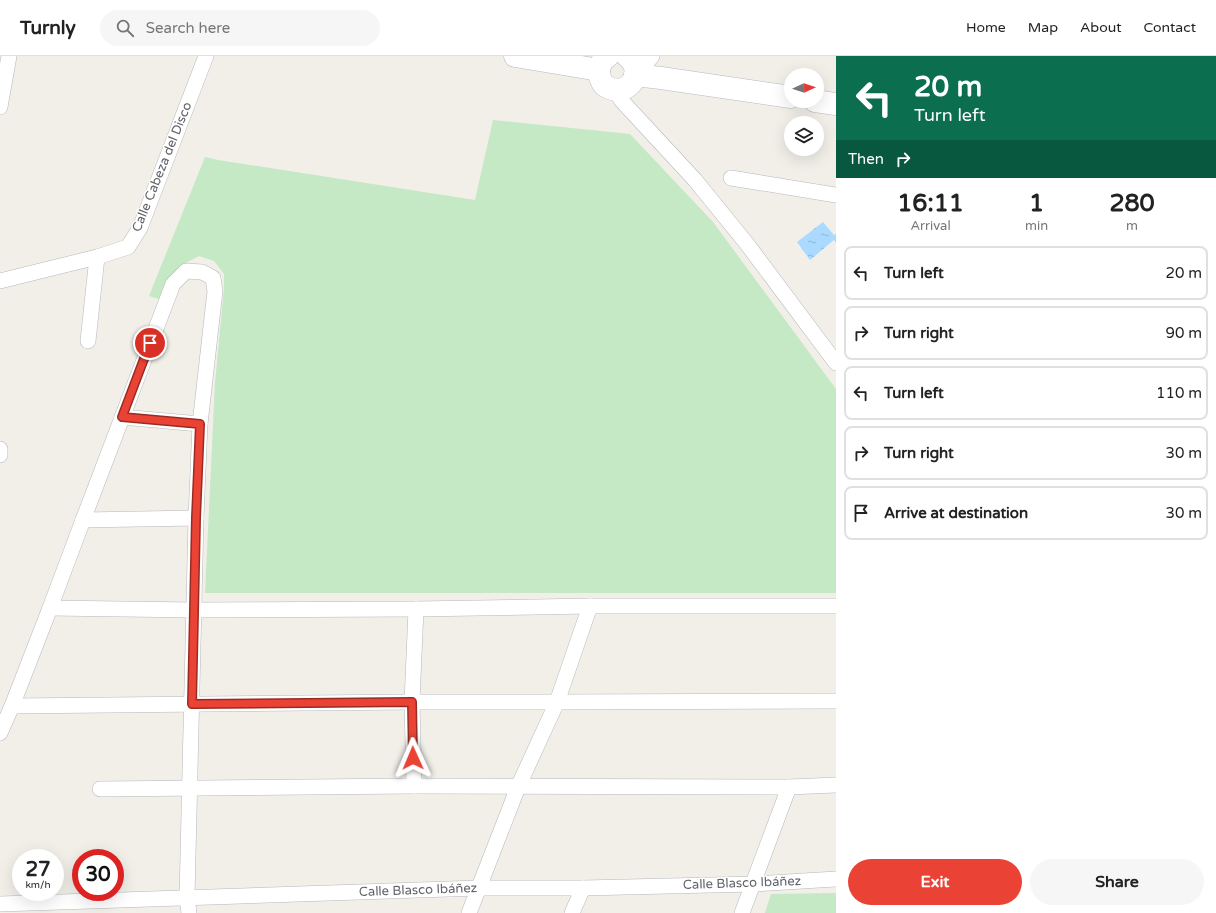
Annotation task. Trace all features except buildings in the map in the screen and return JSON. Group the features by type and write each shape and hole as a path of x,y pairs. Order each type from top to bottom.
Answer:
{"main road":[{"path":"515,56 603,63 600,78 604,85 616,90 625,89 632,83 637,64 661,78 784,96"},
{"path":"824,102 836,104"}],"street":[{"path":"0,107 9,56"},
{"name":"Calle Cabeza del Disco","path":"0,281 97,257 128,246 140,228 206,56"},
{"path":"616,90 626,105 695,180 751,250 836,363"},
{"path":"731,178 836,194"},
{"path":"88,341 97,257"},
{"path":"0,733 50,608 173,284 186,271 202,272 213,278 215,291 200,424 196,518 187,897 188,913"},
{"path":"122,417 200,424"},
{"path":"0,449 0,454"},
{"path":"83,520 196,518"},
{"path":"50,608 194,610 416,609 590,606 836,606"},
{"path":"469,913 518,787 557,702 590,606"},
{"path":"414,786 412,702 416,609"},
{"path":"12,706 412,702 836,701"},
{"path":"100,789 414,786 789,787 836,785"},
{"path":"742,913 789,787"},
{"name":"Calle Blasco Ibáñez","path":"0,904 479,888 583,888 754,884 836,879"},
{"path":"572,913 583,888"}],"green space":[{"path":"493,120 630,134 713,222 836,389 836,593 205,593 215,383 224,274 214,261 199,256 184,264 174,273 159,299 149,296 205,157 475,200"},
{"path":"836,893 836,913 765,913 771,894"}],"water":[{"path":"823,222 834,235 836,234 836,242 834,240 810,260 797,242"}],"route":[{"path":"150,343 122,417 200,424 196,518 192,704 412,702 413,758"}]}
